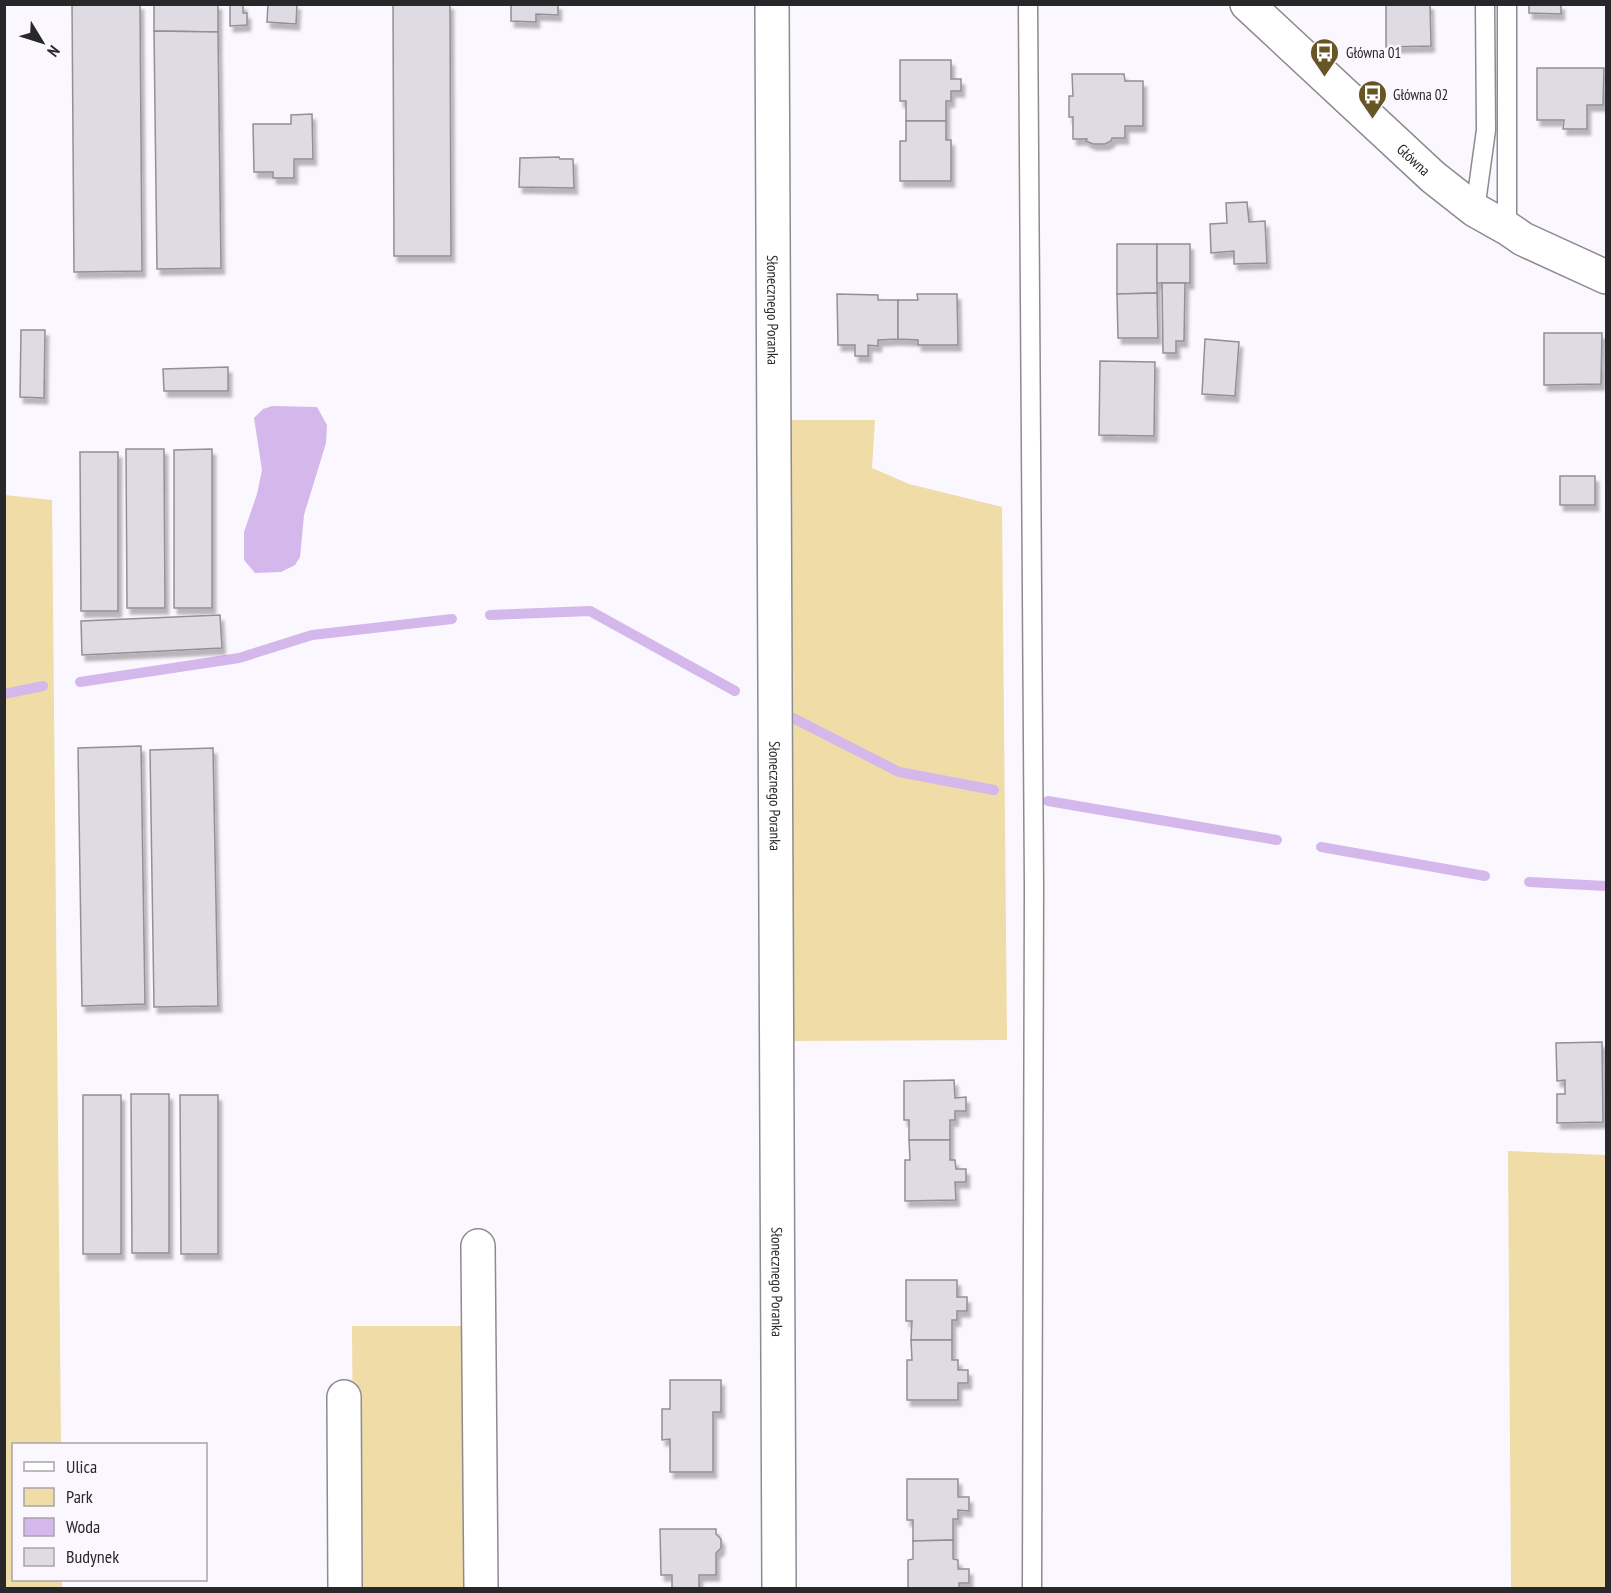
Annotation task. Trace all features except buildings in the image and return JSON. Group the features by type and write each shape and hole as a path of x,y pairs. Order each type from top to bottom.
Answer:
{"street":[{"name":"Słonecznego Poranka","path":"772,4 779,1588"},
{"name":"Główna","path":"1247,4 1432,177 1475,210 1523,239 1606,277"},
{"path":"477,1246 482,1588"},
{"path":"344,1397 345,1588"}],"lane":[{"path":"1028,4 1034,887 1032,1588"},
{"path":"1475,210 1486,130 1485,4"},
{"path":"1507,4 1507,228"}],"green space":[{"path":"789,420 875,420 872,468 909,484 1002,507 1007,1040 790,1041"},
{"path":"5,495 52,500 61,1443 12,1443 12,1581 62,1581 62,1588 5,1588"},
{"path":"1508,1151 1606,1155 1606,1588 1511,1588"},
{"path":"352,1326 463,1326 465,1588 354,1588"}],"water":[{"path":"272,406 317,407 327,425 326,443 304,515 300,557 295,565 281,572 255,573 244,560 244,532 257,494 262,470 254,418 263,409"}],"waterway":[{"path":"490,615 590,611 735,691"},
{"path":"80,682 239,658 312,635 452,619"},
{"path":"4,694 43,686"},
{"path":"793,718 899,772 994,790"},
{"path":"1048,801 1277,840"},
{"path":"1321,847 1485,876"},
{"path":"1529,882 1606,886"}],"place":[{"name":"Główna 01","path":"1325,78"},
{"name":"Główna 02","path":"1372,120"}]}
